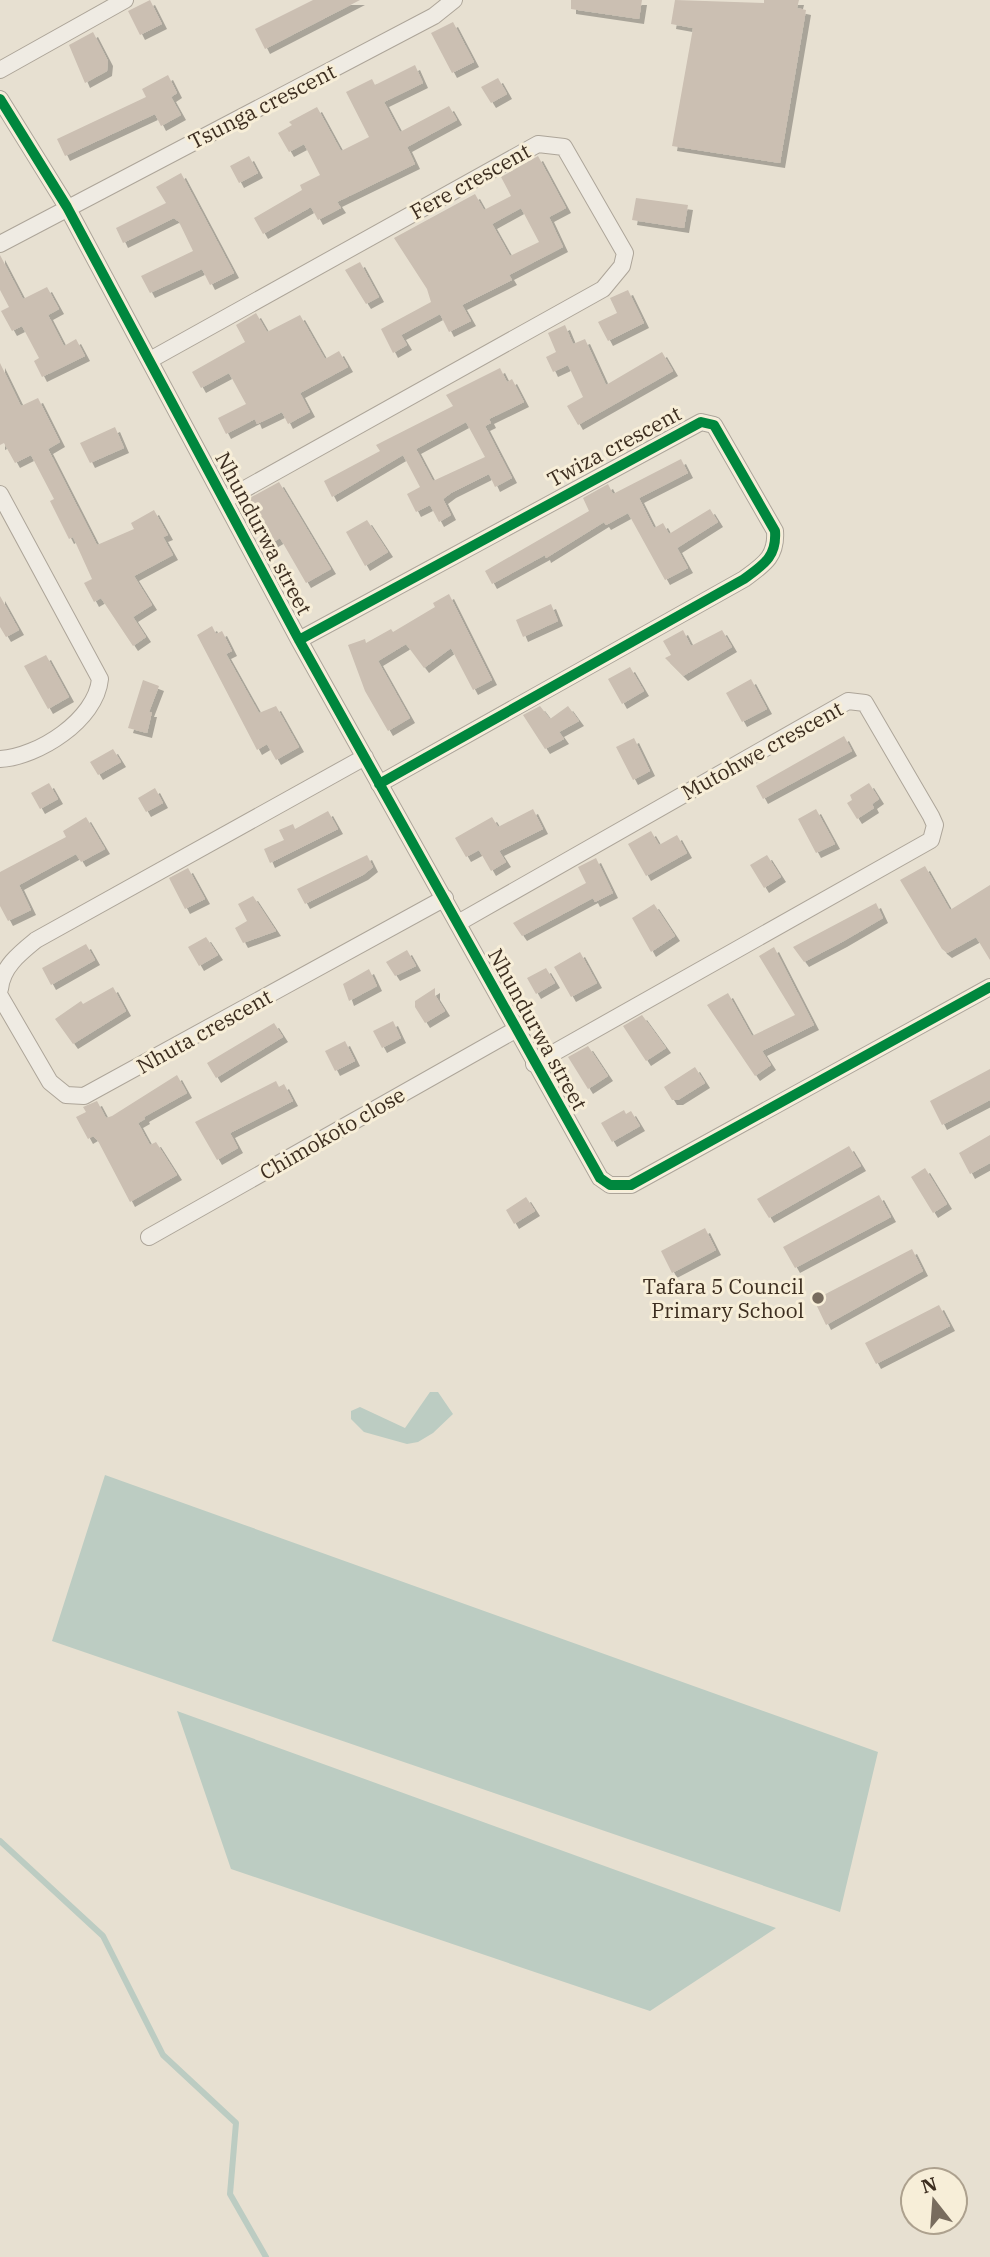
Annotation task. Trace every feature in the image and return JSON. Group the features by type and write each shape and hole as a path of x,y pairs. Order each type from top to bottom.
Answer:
{"street":[{"path":"0,70 125,0"},
{"name":"Tsunga crescent","path":"0,244 434,16 454,0"},
{"name":"Nhundurwa street","path":"0,99 67,207 299,640 445,898 514,1030 600,1178 610,1185 631,1185 990,987"},
{"name":"Fere crescent","path":"150,360 538,144 564,147 625,253 622,266 603,289 225,500"},
{"name":"Twiza crescent","path":"299,640 701,422 714,425 775,531 776,546 768,562 744,579 379,784"},
{"path":"0,494 100,679 93,702 72,726 35,750 15,758 0,759"},
{"name":"Mutohwe crescent","path":"458,923 848,701 865,703 931,816 935,825 931,839 534,1064"},
{"path":"0,989 1,976 18,955 36,940 365,757"},
{"name":"Nhuta crescent","path":"0,996 50,1082 66,1095 84,1096 445,898"},
{"name":"Chimokoto close","path":"149,1237 514,1030"}],"shaded area":[{"path":"430,1392 438,1392 453,1414 433,1433 418,1442 407,1444 364,1432 351,1419 351,1411 360,1407 405,1428"},
{"path":"105,1475 878,1752 840,1912 52,1641"},
{"path":"177,1711 776,1928 650,2011 231,1869"}],"building":[{"path":"150,0 162,24 140,35 128,11"},
{"path":"313,0 360,0 265,49 255,29"},
{"path":"571,0 642,0 639,19 571,9"},
{"path":"675,0 764,3 764,0 799,0 797,8 806,10 780,163 672,146 693,28 671,24"},
{"path":"453,22 474,62 452,73 431,33"},
{"path":"93,32 108,61 107,71 85,83 69,45"},
{"path":"415,65 423,83 384,102 400,132 449,106 457,120 407,147 415,164 337,202 341,208 318,220 311,207 263,234 254,218 302,190 300,185 320,175 304,144 289,152 278,133 292,125 289,122 317,107 341,151 369,137 346,92 372,79 375,85"},
{"path":"168,75 177,93 171,97 181,115 161,126 155,114 65,156 57,139 146,97 142,89"},
{"path":"498,78 507,94 491,103 481,87"},
{"path":"249,156 258,173 239,183 230,166"},
{"path":"538,156 566,208 549,217 563,247 509,275 512,280 462,305 471,321 449,332 440,314 401,335 407,345 393,353 381,329 431,302 427,289 394,238 475,194 484,210 511,196 501,177","holes":["521,208 539,242 510,256 492,224"]},
{"path":"181,173 234,273 210,285 202,269 150,293 141,276 193,251 179,222 174,218 123,243 116,228 166,203 156,187"},
{"path":"636,198 688,205 684,228 632,220"},
{"path":"0,255 23,299 47,287 59,309 48,315 64,346 76,339 85,356 42,377 34,361 39,358 22,326 12,331 1,311 9,307 0,290"},
{"path":"360,262 379,297 366,304 345,270"},
{"path":"628,290 644,323 608,341 598,322 617,313 610,298"},
{"path":"256,313 267,332 300,315 325,359 339,351 348,367 300,393 310,412 288,424 282,412 257,424 255,419 226,434 218,418 246,404 229,373 201,388 192,372 245,342 236,325"},
{"path":"565,325 573,344 585,339 606,385 662,352 673,371 578,425 567,406 583,397 568,365 553,372 546,357 556,352 548,333"},
{"path":"0,363 21,406 38,398 60,442 48,449 97,545 134,529 131,523 154,510 168,535 163,537 173,555 134,576 152,605 133,617 146,637 133,646 101,598 94,602 84,583 92,579 73,537 69,539 50,501 54,499 31,455 15,463 4,443 0,445"},
{"path":"500,368 507,382 512,379 524,402 489,419 491,423 485,426 512,478 495,487 489,474 451,493 443,499 451,515 439,522 430,505 416,512 407,494 420,487 403,455 332,497 324,481 380,451 376,445 453,406 446,395","holes":["466,422 485,457 433,481 416,449"]},
{"path":"115,427 124,448 90,463 80,443"},
{"path":"681,459 688,473 639,498 654,528 663,523 669,534 710,509 718,522 677,548 688,568 665,580 628,513 606,525 604,522 546,558 545,555 492,584 485,571 589,511 583,498 608,484 613,494"},
{"path":"279,482 331,569 306,583 280,538 270,544 246,500"},
{"path":"367,520 388,552 365,566 346,532"},
{"path":"449,594 492,680 473,690 451,648 424,668 406,644 378,661 410,718 388,731 365,691 348,645 365,639 366,643 391,629 393,632 435,607 433,603"},
{"path":"0,596 19,630 6,637 0,627"},
{"path":"551,604 558,621 523,637 516,620"},
{"path":"212,626 216,634 222,631 232,651 226,654 259,713 276,706 299,747 276,760 267,744 257,750 197,635"},
{"path":"683,630 691,646 722,630 732,647 683,676 665,658 671,655 663,641"},
{"path":"46,655 69,697 48,709 24,666"},
{"path":"630,667 644,691 622,704 608,679"},
{"path":"751,679 767,709 742,722 726,693"},
{"path":"143,680 159,686 149,712 152,712 147,733 128,728"},
{"path":"540,706 550,719 568,706 579,721 559,732 564,739 545,749 523,715"},
{"path":"844,736 852,751 763,799 756,786"},
{"path":"634,738 650,771 633,780 616,747"},
{"path":"113,749 121,762 98,775 90,762"},
{"path":"49,783 58,799 40,809 31,793"},
{"path":"869,783 879,799 872,804 874,808 857,819 847,803 852,800 850,795"},
{"path":"155,788 163,803 146,812 138,798"},
{"path":"533,809 543,829 499,851 506,862 491,871 479,850 466,857 455,838 492,817 498,827"},
{"path":"816,809 835,844 816,853 798,819"},
{"path":"328,811 338,829 270,863 264,849 284,840 279,830 293,824 295,829"},
{"path":"86,817 105,849 81,862 76,854 19,885 31,910 8,921 0,906 0,872 66,837 63,831"},
{"path":"651,831 659,845 677,835 687,853 646,876 628,844"},
{"path":"367,855 373,867 363,875 305,904 297,889"},
{"path":"767,855 781,877 764,888 750,865"},
{"path":"596,858 613,893 595,902 593,898 522,936 513,923 586,883 578,867"},
{"path":"925,866 950,910 990,885 990,960 976,937 947,953 942,949 900,880"},
{"path":"188,868 205,899 185,909 169,878"},
{"path":"253,896 276,931 243,943 235,928 247,921 238,904"},
{"path":"876,903 883,918 842,942 804,962 793,947"},
{"path":"654,904 675,936 651,952 632,918"},
{"path":"206,937 218,955 199,966 188,947"},
{"path":"86,944 95,960 51,985 42,968"},
{"path":"774,947 814,1025 762,1051 771,1065 755,1076 707,1005 728,993 752,1036 795,1015 759,956"},
{"path":"407,950 416,966 395,976 386,962"},
{"path":"580,952 597,983 571,997 554,967"},
{"path":"546,968 555,983 536,994 527,978"},
{"path":"369,969 377,986 349,1001 343,984"},
{"path":"113,987 126,1011 73,1044 55,1019 81,1001 83,1004"},
{"path":"435,988 435,995 445,1011 425,1023 415,1007 415,1001"},
{"path":"642,1015 666,1048 646,1061 623,1026"},
{"path":"393,1021 401,1038 382,1048 373,1031"},
{"path":"274,1023 283,1037 216,1078 207,1063"},
{"path":"345,1041 355,1061 335,1071 325,1051"},
{"path":"588,1046 608,1076 588,1089 568,1057"},
{"path":"695,1067 705,1083 678,1100 672,1100 664,1087"},
{"path":"990,1069 990,1100 942,1125 930,1101"},
{"path":"177,1075 187,1093 138,1123 150,1145 156,1142 177,1175 130,1202 98,1141 93,1136 88,1139 76,1117 86,1112 83,1107 97,1101 106,1118 112,1116"},
{"path":"276,1081 279,1087 284,1084 293,1101 230,1133 238,1148 217,1160 195,1122"},
{"path":"624,1110 626,1114 631,1111 640,1126 612,1142 601,1123"},
{"path":"990,1135 990,1163 970,1174 959,1153"},
{"path":"849,1146 861,1166 769,1218 757,1199"},
{"path":"925,1168 947,1204 933,1213 911,1177"},
{"path":"879,1195 891,1217 795,1268 783,1247"},
{"path":"526,1197 535,1211 514,1224 506,1210"},
{"path":"705,1228 716,1250 672,1273 661,1251"},
{"path":"912,1249 923,1271 826,1325 814,1300"},
{"path":"939,1305 950,1326 876,1364 865,1343"}],"waterway":[{"path":"0,1841 103,1936 163,2055 236,2123 230,2194 266,2257"}],"cycle path":[{"path":"0,99 67,207 299,640 600,1178 610,1185 631,1185 990,987"},
{"path":"299,640 701,422 714,425 775,531 771,554 763,565 744,579 379,784"}],"place":[{"name":"Tafara 5 Council Primary School","path":"818,1298"}]}
